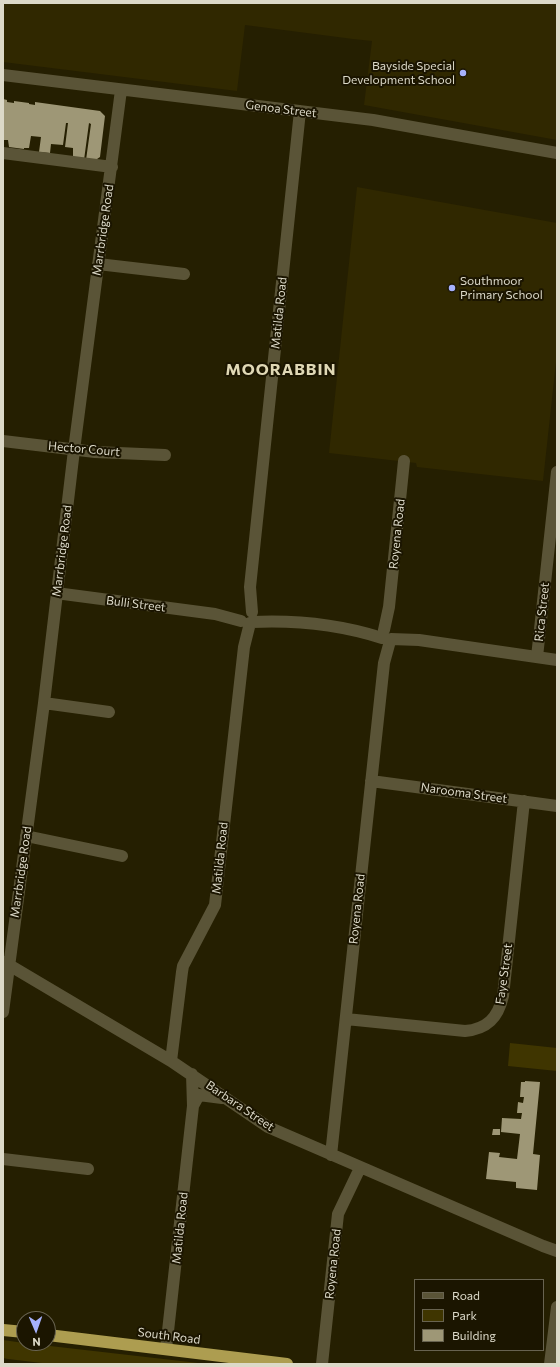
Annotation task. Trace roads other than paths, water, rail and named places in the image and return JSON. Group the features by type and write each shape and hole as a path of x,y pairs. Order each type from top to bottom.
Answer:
{"highway":[{"path":"3,1330 16,1331"},
{"name":"South Road","path":"56,1336 287,1364"}],"street":[{"name":"Genoa Street","path":"3,75 373,120 557,153"},
{"name":"Marrbridge Road","path":"3,1012 6,964 26,836 44,703 56,593 121,90"},
{"name":"Matilda Road","path":"171,1061 182,972 186,961 215,905 244,647 300,111"},
{"path":"3,153 112,167"},
{"path":"98,264 184,274"},
{"name":"Hector Court","path":"3,441 94,452 165,455"},
{"name":"Royena Road","path":"331,1155 387,635 404,461"},
{"name":"Rica Street","path":"537,657 557,472"},
{"name":"Bulli Street","path":"56,593 358,631 557,660"},
{"path":"44,703 109,712"},
{"name":"Narooma Street","path":"371,781 557,806"},
{"name":"Faye Street","path":"346,1019 465,1031 479,1029 495,1016 503,996 524,801"},
{"path":"26,836 122,856"},
{"name":"Barbara Street","path":"6,964 192,1074 268,1127 360,1168 557,1251"},
{"name":"Matilda Road","path":"166,1349 193,1106 192,1074"},
{"path":"193,1106 199,1095 227,1099"},
{"path":"3,1159 88,1169"},
{"name":"Royena Road","path":"322,1364 338,1214 360,1168"},
{"path":"550,1364 557,1307"}],"place":[{"name":"Bayside Special Development School","path":"463,73"},
{"name":"Southmoor Primary School","path":"452,288"}],"district":[{"name":"MOORABBIN","path":"281,370"}]}
